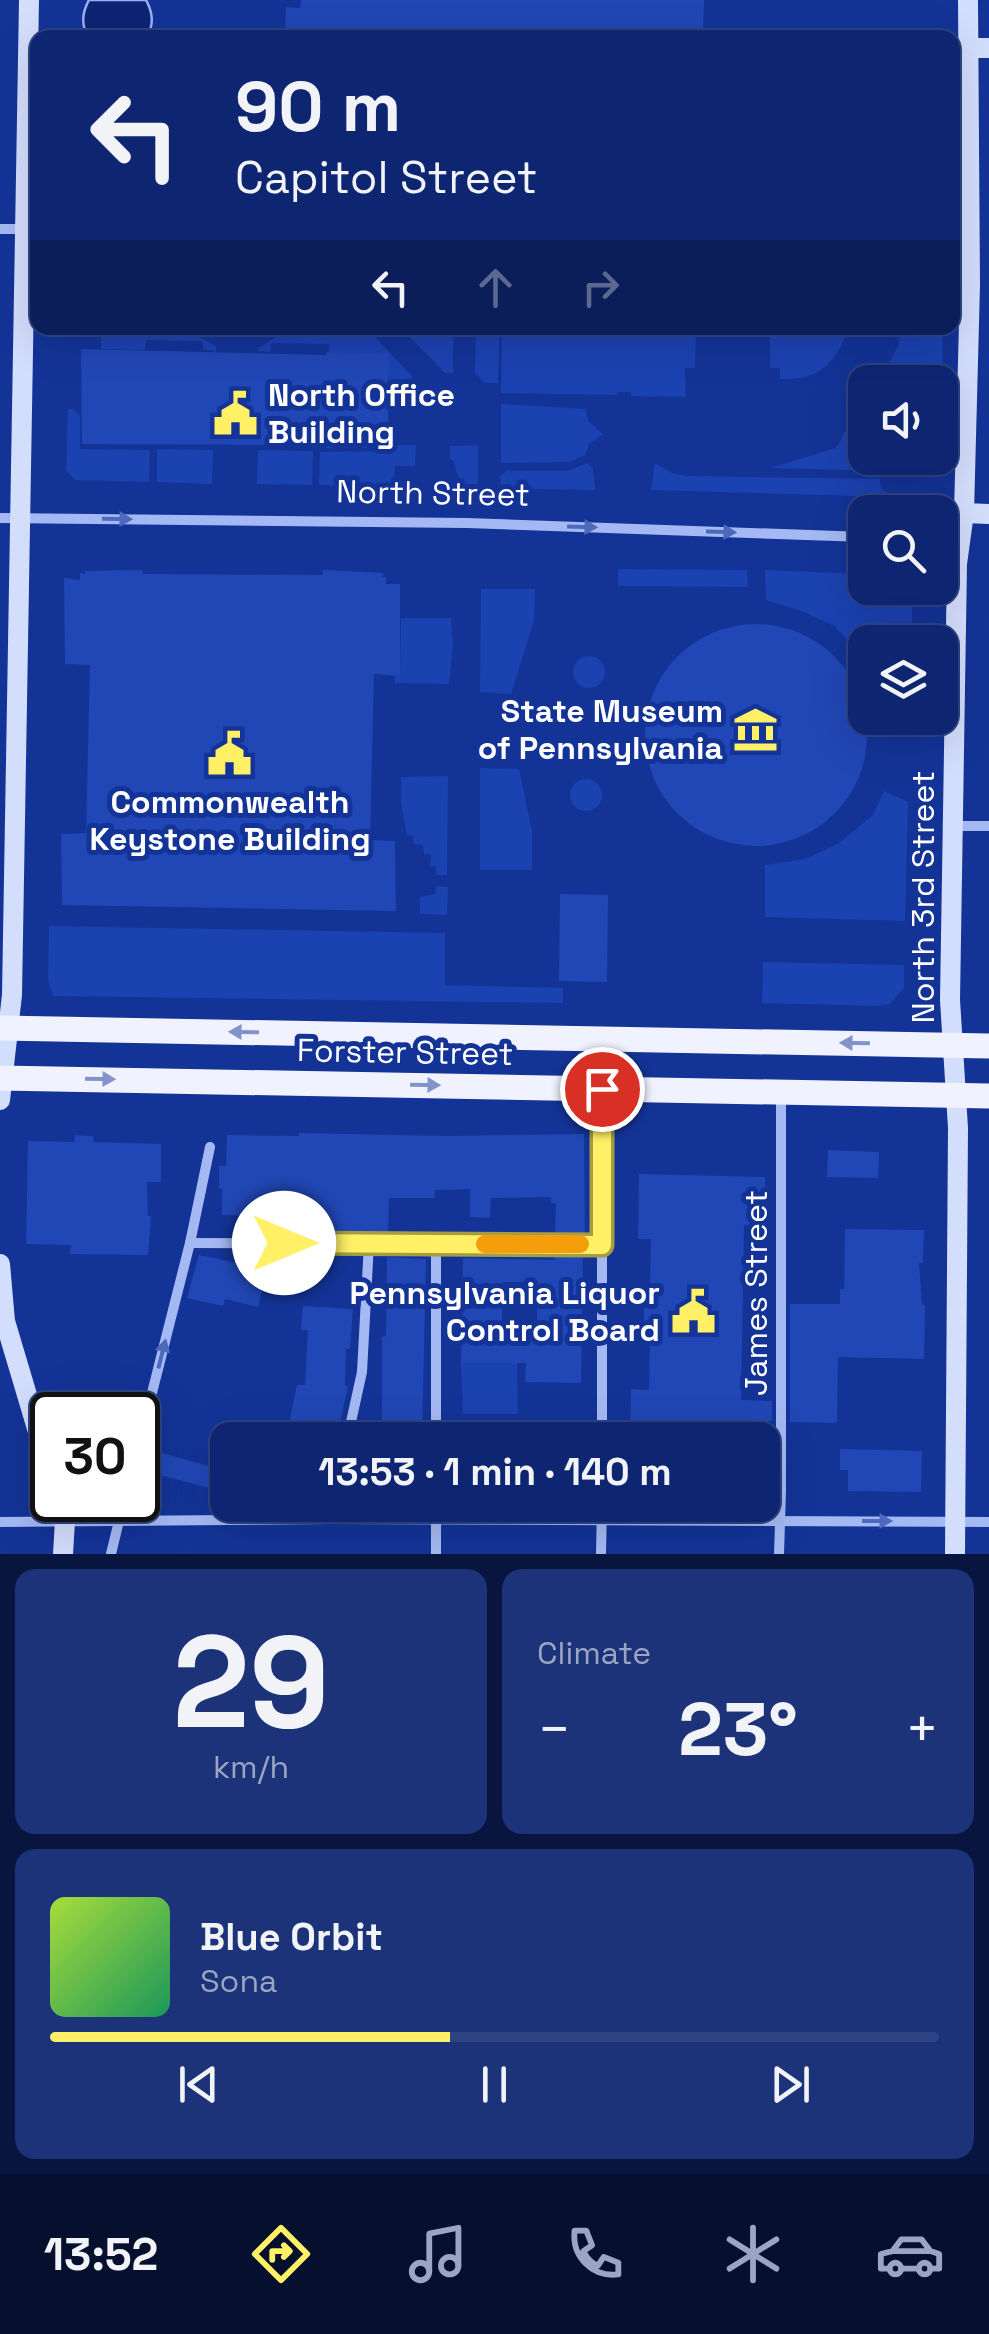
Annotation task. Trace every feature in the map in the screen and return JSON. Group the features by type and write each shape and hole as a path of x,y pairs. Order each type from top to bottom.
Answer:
{"main road":[{"path":"1,1085 4,1028 12,995 10,518 24,229 29,0"},
{"path":"968,10 989,20"},
{"name":"North 3rd Street","path":"956,1554 958,1128 950,1000 952,826 957,564 980,285 978,48 968,10"},
{"path":"964,513 989,514"},
{"name":"Forster Street","path":"4,1028 989,1046"},
{"name":"Forster Street","path":"1,1085 989,1096"},
{"path":"0,1264 5,1321 30,1405"},
{"path":"63,1554 65,1522"}],"street":[{"path":"0,229 24,229"},
{"path":"958,519 964,513"},
{"name":"North Street","path":"10,518 467,523 848,536"},
{"path":"952,826 989,826"},
{"path":"602,1089 602,1422"},
{"name":"James Street","path":"780,1521 781,1092"},
{"path":"152,1392 210,1147"},
{"path":"190,1243 602,1245"},
{"path":"351,1422 362,1372 369,1244"},
{"path":"436,1244 436,1422"},
{"path":"160,1520 210,1520"},
{"path":"780,1521 989,1522"},
{"path":"0,1522 30,1522"},
{"path":"111,1554 119,1522"},
{"path":"436,1522 436,1554"},
{"path":"601,1554 602,1522"},
{"name":"James Street","path":"778,1554 780,1522"}],"shaded area":[{"path":"89,0 146,0 151,28 85,30"},
{"path":"101,335 196,335 216,346 216,351 204,350 202,341 146,340 145,350 101,349"},
{"path":"280,335 374,336 412,376 410,385 389,386 389,353 329,352 329,344 271,343 271,352 258,348"},
{"path":"408,335 453,335 453,373 445,373"},
{"path":"476,335 500,335 498,383 484,383 475,372"},
{"path":"502,335 696,337 695,368 685,368 686,397 631,396 631,392 501,393"},
{"path":"770,335 845,335 832,360 816,373 780,379 780,368 770,368"},
{"path":"900,335 942,335 943,365 888,365"},
{"path":"501,404 585,409 589,422 603,434 589,444 585,455 570,462 501,463"},
{"path":"68,409 80,416 80,449 150,450 149,482 75,480 66,470"},
{"path":"848,430 848,470 770,468 835,448"},
{"path":"390,445 416,445 415,466 395,466 394,478 402,478 394,483 374,487 319,485 320,452 384,451"},
{"path":"478,445 478,488 461,480 450,459 450,446"},
{"path":"157,449 213,450 212,484 157,482"},
{"path":"258,450 313,451 312,485 257,484"},
{"path":"587,463 593,469 595,490 501,488 500,476 507,471 568,471"},
{"path":"655,463 687,476 880,479 881,488 890,495 848,496 651,490"},
{"path":"618,569 747,570 748,587 618,586"},
{"path":"765,570 848,573 848,605 912,605 912,625 848,625 848,640 834,626 766,600"},
{"path":"481,589 535,589 534,621 511,694 480,692"},
{"path":"401,618 451,618 449,684 395,683 395,676 400,675"},
{"path":"589,656 600,661 605,672 600,683 589,688 578,683 573,672 578,661"},
{"path":"480,768 519,769 532,831 532,870 480,870"},
{"path":"448,776 447,875 436,875 436,866 430,867 431,854 424,854 423,845 414,844 412,835 407,836 401,777"},
{"path":"586,779 597,784 602,795 597,806 586,811 575,806 570,795 575,784"},
{"path":"884,791 908,802 905,921 765,917 765,865 806,859 839,843 873,815"},
{"path":"436,886 448,887 447,915 420,914 420,897 435,894"},
{"path":"49,926 445,933 445,985 563,988 563,1003 53,996 48,980"},
{"path":"763,962 904,965 904,988 890,1004 876,1006 762,1003"},
{"path":"461,1363 517,1363 518,1414 463,1414"}],"building":[{"path":"301,0 704,0 703,30 285,30 286,7 300,8"},
{"name":"North Office Building","path":"81,349 389,353 388,448 82,444"},
{"name":"Commonwealth Keystone Building","path":"142,570 143,574 323,575 323,570 383,573 386,584 400,584 400,676 374,674 370,840 395,841 396,911 62,905 61,834 86,833 90,665 65,664 64,578 80,580 80,573 85,571"},
{"name":"State Museum of Pennsylvania","path":"756,624 798,633 834,657 848,673 848,735 867,735 858,777 834,813 798,837 756,846 714,837 678,813 654,777 645,735 654,693 678,657 714,633"},
{"path":"560,894 608,895 607,982 559,981"},
{"path":"584,1134 585,1236 555,1236 556,1203 551,1203 551,1197 491,1198 490,1218 470,1217 470,1189 435,1190 434,1198 389,1198 388,1232 322,1231 322,1235 303,1235 303,1216 222,1215 219,1166 226,1166 227,1135"},
{"path":"75,1135 93,1136 93,1142 161,1144 161,1182 147,1182 151,1216 148,1255 70,1254 71,1245 26,1244 28,1141 75,1142"},
{"path":"828,1150 879,1152 878,1178 827,1177"},
{"name":"Pennsylvania Liquor Control Board","path":"639,1174 765,1177 764,1226 744,1225 741,1400 772,1401 772,1421 630,1422 631,1389 649,1390 650,1336 643,1336 651,1239 638,1239"},
{"path":"845,1229 924,1230 923,1263 919,1263 925,1305 924,1359 838,1357 837,1423 790,1422 790,1304 840,1304"},
{"path":"554,1254 583,1254 581,1383 525,1382 526,1363 461,1363 463,1258 554,1260","holes":["503,1282 538,1282 537,1321 502,1321"]},
{"path":"199,1255 267,1269 258,1307 225,1299 223,1306 187,1298"},
{"path":"387,1257 426,1259 422,1422 382,1422 382,1337 386,1336"},
{"path":"303,1306 353,1309 350,1349 346,1349 348,1386 340,1422 289,1422 297,1385 305,1385 308,1330 301,1330"},
{"path":"840,1449 922,1451 921,1492 848,1491 848,1470 840,1470"},
{"path":"162,1453 210,1466 210,1488 160,1475"}],"slow traffic":[{"path":"485,1244 580,1244"}],"place":[{"name":"North Office Building","path":"235,413"},
{"name":"State Museum of Pennsylvania","path":"756,729"},
{"name":"Commonwealth Keystone Building","path":"230,754"},
{"name":"Pennsylvania Liquor Control Board","path":"693,1311"}],"route":[{"path":"284,1243 602,1245 602,1089"}]}
